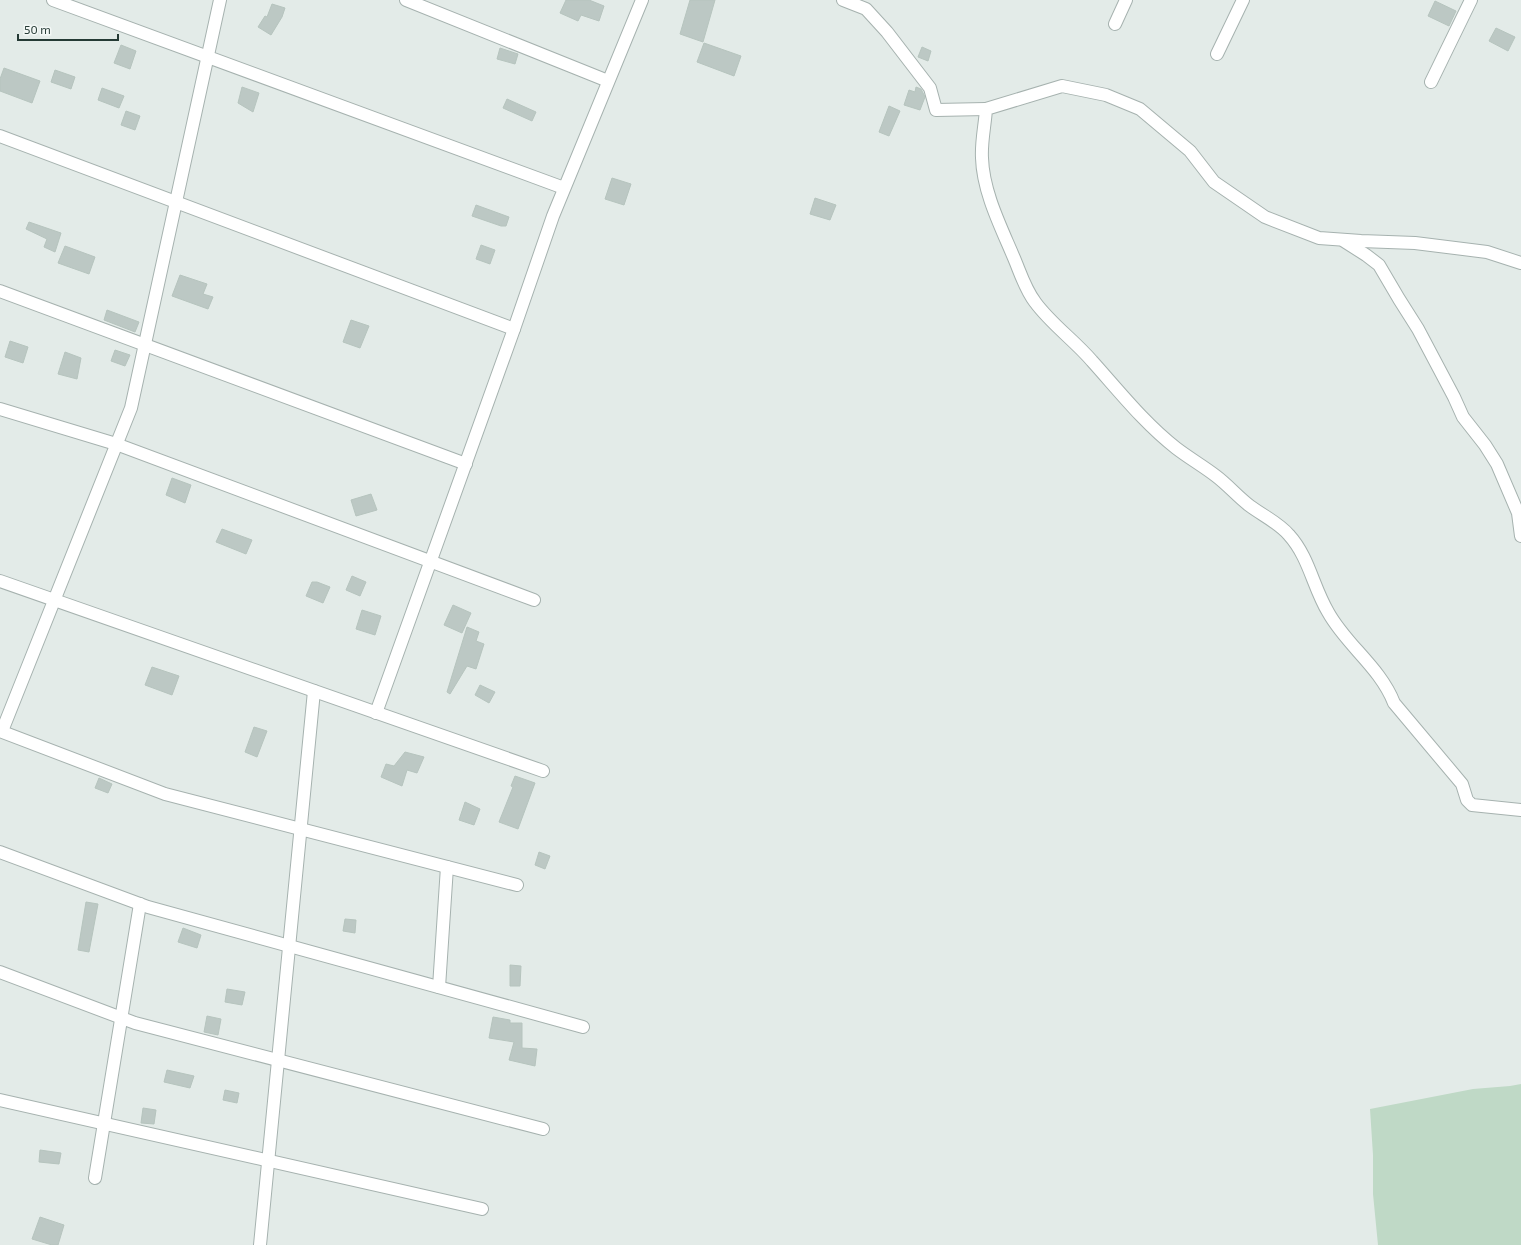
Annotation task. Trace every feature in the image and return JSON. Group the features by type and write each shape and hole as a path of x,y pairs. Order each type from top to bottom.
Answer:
{"street":[{"path":"53,0 564,188"},
{"path":"220,0 130,408 1,731 166,794 517,885"},
{"path":"406,0 608,81"},
{"path":"376,713 466,464 553,216 642,0"},
{"path":"843,0 866,9 887,32 930,88 936,110 986,109 1062,86 1106,95 1140,109 1190,151 1214,182 1265,217 1319,238 1415,243 1486,252 1521,263"},
{"path":"1115,24 1126,0"},
{"path":"1217,54 1243,0"},
{"path":"1431,82 1471,0"},
{"path":"986,109 982,158 985,181 992,207 1033,300 1045,315 1078,345 1144,420 1197,464 1216,476 1244,502 1289,535 1307,564 1328,613 1346,638 1357,648 1379,676 1390,692 1394,703 1462,784 1467,800 1472,805 1521,810"},
{"path":"0,136 514,329"},
{"path":"1342,240 1379,265 1418,329 1463,417 1485,445 1497,464 1518,514 1521,536"},
{"path":"0,290 466,464"},
{"path":"0,409 116,444 534,600"},
{"path":"0,581 543,771"},
{"path":"260,1245 314,691"},
{"path":"0,852 140,904 583,1027"},
{"path":"439,987 447,867"},
{"path":"95,1178 140,904"},
{"path":"0,972 135,1023 543,1129"},
{"path":"0,1100 482,1209"}],"green space":[{"path":"1521,1084 1521,1245 1378,1245 1373,1194 1373,1155 1370,1109 1473,1089"}],"building":[{"path":"566,0 589,0 604,6 599,21 581,15 578,21 560,13"},
{"path":"690,0 715,0 703,42 680,34"},
{"path":"1435,1 1456,11 1449,26 1428,16"},
{"path":"272,4 285,8 282,17 271,35 258,27 265,16 267,17"},
{"path":"1496,28 1515,37 1508,51 1489,41"},
{"path":"704,43 741,56 734,76 697,62"},
{"path":"121,45 136,51 130,69 114,63"},
{"path":"922,47 931,51 928,61 918,57"},
{"path":"500,48 518,54 515,64 497,59"},
{"path":"4,68 40,81 32,103 0,91 0,79"},
{"path":"55,70 75,77 71,89 51,82"},
{"path":"242,87 259,93 253,112 238,103"},
{"path":"916,87 921,89 925,97 920,110 904,105 909,90 915,92"},
{"path":"102,88 124,96 119,108 98,100"},
{"path":"507,99 536,112 532,121 503,108"},
{"path":"889,106 900,111 889,136 879,132"},
{"path":"126,111 140,116 135,130 121,125"},
{"path":"612,178 631,184 624,205 605,199"},
{"path":"815,198 836,205 830,220 810,214"},
{"path":"476,205 509,217 506,226 501,226 472,216"},
{"path":"29,222 61,233 55,252 44,247 47,239 26,229"},
{"path":"481,245 495,250 490,264 476,259"},
{"path":"65,246 95,257 89,274 58,263"},
{"path":"180,275 207,284 203,294 213,297 208,309 172,296"},
{"path":"107,310 139,322 135,332 104,320"},
{"path":"351,320 369,326 360,348 343,342"},
{"path":"10,341 28,347 23,363 5,357"},
{"path":"115,350 130,355 125,366 111,361"},
{"path":"65,352 81,358 77,379 58,374"},
{"path":"172,478 191,485 185,503 166,495"},
{"path":"371,494 377,510 356,516 351,500"},
{"path":"222,529 252,540 246,554 216,542"},
{"path":"352,576 366,582 360,596 346,590"},
{"path":"312,582 317,582 330,587 323,603 306,596"},
{"path":"453,605 471,613 462,633 444,625"},
{"path":"362,610 381,616 375,635 356,629"},
{"path":"467,627 479,632 476,641 484,644 476,669 467,666 450,694 447,692"},
{"path":"152,667 179,676 172,695 145,685"},
{"path":"480,685 495,692 489,703 475,695"},
{"path":"254,727 267,731 257,757 245,752"},
{"path":"405,752 424,757 417,773 407,770 402,786 381,777 386,764 394,766"},
{"path":"515,776 535,783 518,829 499,822 513,787 511,786"},
{"path":"99,778 112,784 108,793 95,788"},
{"path":"465,802 480,809 474,825 459,820"},
{"path":"539,852 550,856 545,869 535,865"},
{"path":"86,902 98,904 89,952 78,950"},
{"path":"345,919 356,920 355,933 343,931"},
{"path":"183,928 201,935 197,948 178,942"},
{"path":"510,965 521,966 520,986 510,986"},
{"path":"227,989 245,992 242,1005 225,1002"},
{"path":"207,1016 221,1019 218,1035 204,1032"},
{"path":"493,1017 510,1020 510,1023 522,1023 522,1048 537,1049 535,1066 509,1060 514,1042 489,1038"},
{"path":"167,1070 194,1076 190,1088 164,1082"},
{"path":"225,1090 239,1093 237,1103 223,1100"},
{"path":"143,1108 156,1110 154,1124 141,1123"},
{"path":"40,1150 61,1153 59,1164 39,1162"},
{"path":"40,1217 64,1225 58,1245 52,1245 32,1239"}]}
